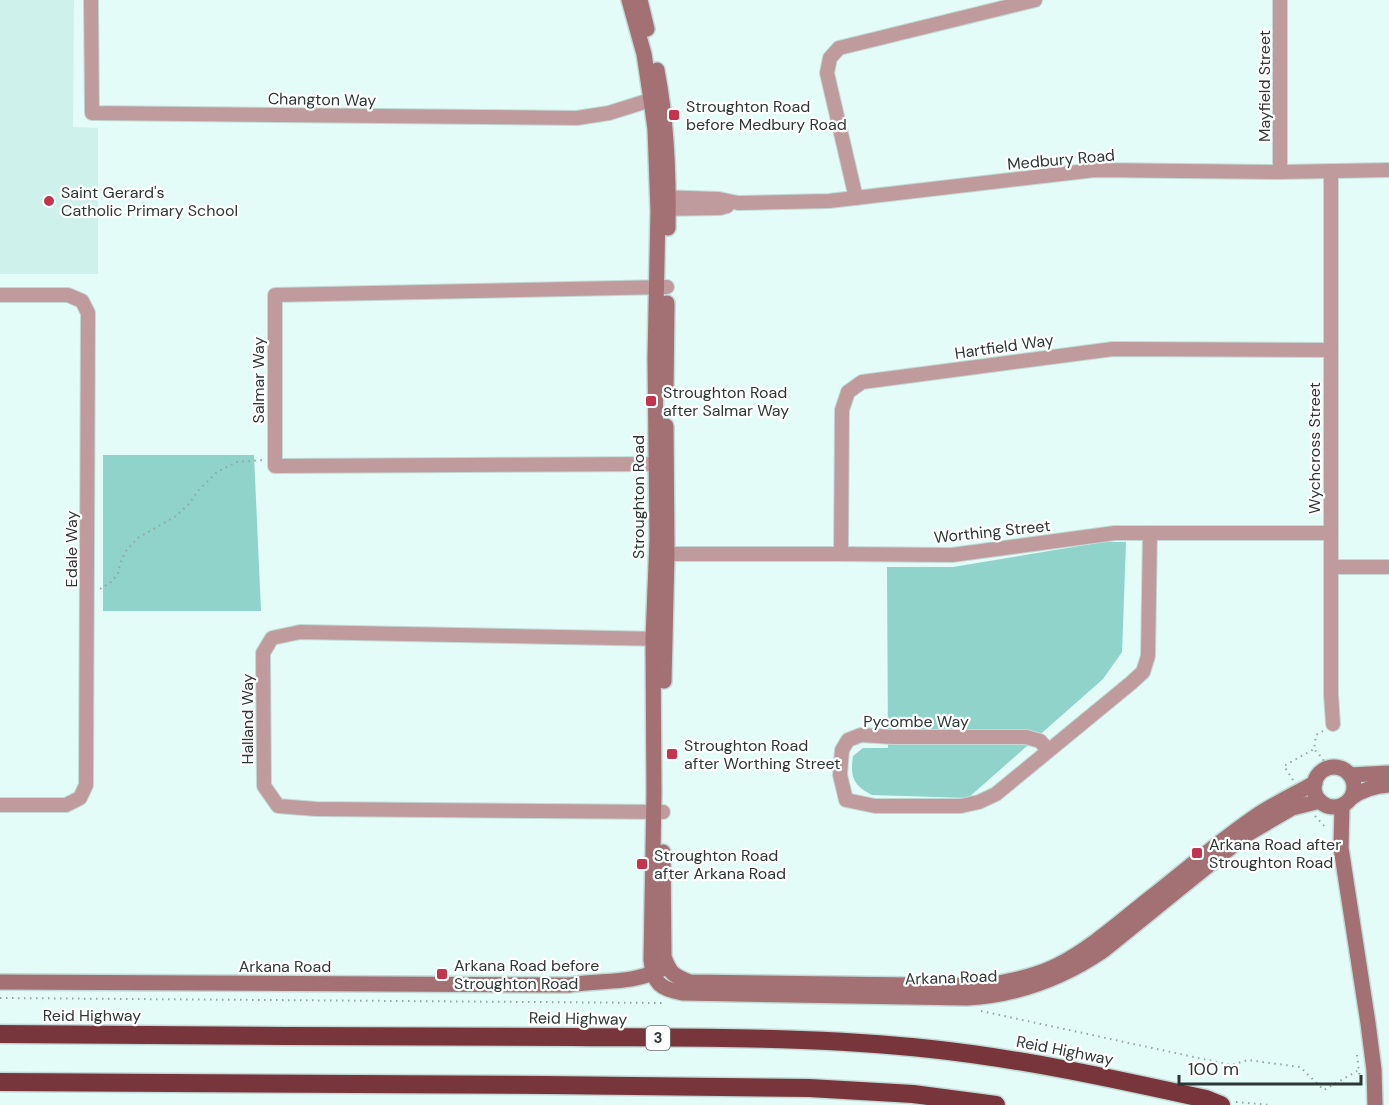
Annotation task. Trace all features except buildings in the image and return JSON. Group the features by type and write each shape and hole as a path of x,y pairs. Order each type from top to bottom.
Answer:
{"highway":[{"name":"Reid Highway","path":"0,1034 689,1038 830,1042 930,1049 1019,1061 1214,1102"},
{"path":"0,1082 809,1088 913,1094 996,1105"}],"street":[{"name":"Changton Way","path":"91,0 92,113 577,118 609,113 657,98"},
{"name":"Stroughton Road","path":"629,0 657,98 667,149 663,203 658,812 651,960 663,987"},
{"name":"Stroughton Road","path":"640,0 656,63 657,98"},
{"path":"856,198 827,73 830,58 839,48 1035,0"},
{"name":"Mayfield Street","path":"1280,0 1280,171"},
{"name":"Medbury Road","path":"663,203 719,199 738,203 829,201 1095,170 1389,170"},
{"name":"Wychcross Street","path":"1331,171 1331,694 1333,724"},
{"name":"Salmar Way","path":"275,459 275,295 662,287"},
{"name":"Edale Way","path":"0,295 69,295 81,301 88,313 87,785 81,798 66,805 0,805"},
{"name":"Hartfield Way","path":"841,554 843,410 848,392 862,382 1113,349 1331,350"},
{"path":"275,459 275,466 661,464"},
{"name":"Worthing Street","path":"661,554 952,555 1115,533 1331,533"},
{"name":"Pycombe Way","path":"1048,750 1040,741 1026,737 861,735 848,740 842,750 840,775 846,800 875,806 961,806 979,802 996,794 1143,672 1148,656 1150,533"},
{"path":"1332,567 1389,567"},
{"name":"Halland Way","path":"658,812 316,809 278,806 264,786 263,653 272,638 300,632 659,638"},
{"path":"1326,769 1342,769 1350,775 1354,783 1354,791 1347,802 1341,848 1368,1023 1374,1070 1375,1105"},
{"name":"Arkana Road","path":"1313,801 1315,783 1326,769"},
{"path":"1350,775 1389,773"},
{"path":"1313,801 1331,807 1347,802 1372,786 1389,785"},
{"path":"1313,801 1341,848"},
{"name":"Arkana Road","path":"663,987 669,969 680,978 690,982 983,986 1017,980 1056,966 1090,945 1260,813 1313,801"},
{"name":"Arkana Road","path":"0,982 569,985 583,990 663,987 683,993 967,998 996,995 1038,985 1104,950 1246,835 1284,811 1313,801"},
{"name":"Stroughton Road","path":"658,812 664,957 669,969"}],"path":[{"path":"87,589 100,589 111,583 125,552 138,538 176,516 217,472 237,462 275,459"},
{"path":"1314,749 1316,735 1333,724"},
{"path":"1314,749 1323,759 1326,769"},
{"path":"1314,749 1284,766 1313,801 1314,816 1328,830"},
{"path":"0,998 663,987"},
{"path":"973,1009 1231,1065 1248,1060 1300,1067 1324,1090 1359,1070"},
{"path":"1357,1049 1360,1082"},
{"path":"1214,1102 1270,1105"}],"shaded area":[{"name":"Saint Gerard's Catholic Primary School","path":"0,0 74,0 73,127 98,128 98,274 0,274"},
{"path":"103,455 254,455 261,611 103,611"},
{"path":"1103,542 1126,542 1122,652 1103,679 968,798 872,795 857,784 852,770 853,756 863,748 888,748 887,567 953,567"}],"place":[{"name":"Stroughton Road before Medbury Road","path":"674,115"},
{"name":"Saint Gerard's Catholic Primary School","path":"49,201"},
{"name":"Stroughton Road after Salmar Way","path":"651,401"},
{"name":"Stroughton Road after Worthing Street","path":"672,754"},
{"name":"Arkana Road after Stroughton Road","path":"1197,853"},
{"name":"Stroughton Road after Arkana Road","path":"642,864"},
{"name":"Arkana Road before Stroughton Road","path":"442,974"}]}
